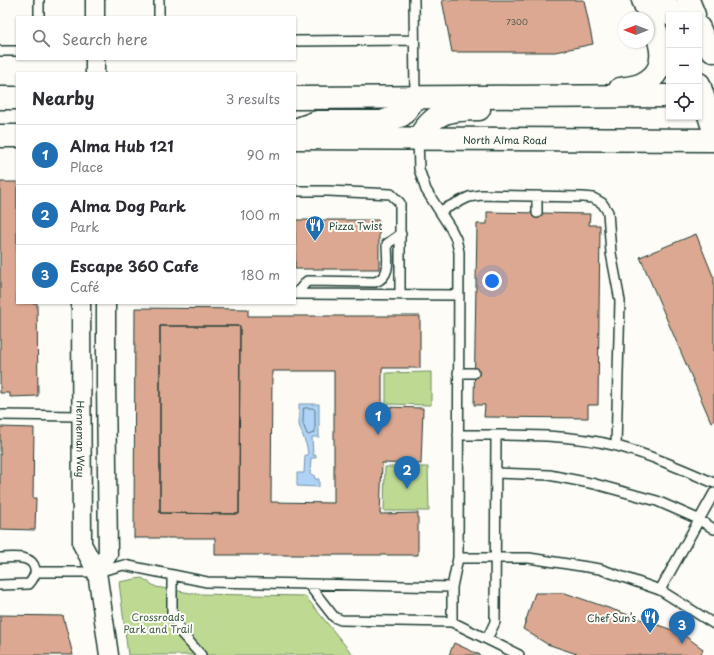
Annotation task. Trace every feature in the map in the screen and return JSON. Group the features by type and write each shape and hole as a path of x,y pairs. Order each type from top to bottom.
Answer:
{"main road":[{"path":"593,96 644,84 654,76 661,64 662,48 643,0"},
{"path":"665,0 670,12"},
{"path":"688,0 693,12"},
{"path":"702,35 706,45 714,51"},
{"path":"704,93 714,131"},
{"path":"418,139 434,118 442,113 494,108 505,105 512,96"},
{"path":"296,98 666,96"},
{"path":"296,130 317,122 382,122 402,116 414,97"},
{"path":"0,98 16,98"},
{"path":"0,136 16,136"},
{"name":"North Alma Road","path":"296,138 714,140"}],"street":[{"path":"95,0 95,16"},
{"path":"95,60 95,72"},
{"name":"Henneman Way","path":"81,304 82,544 97,572 109,655"},
{"path":"97,572 108,554 106,304"}],"lane":[{"path":"39,0 39,16"},
{"path":"159,0 159,16"},
{"path":"414,0 414,97"},
{"path":"296,41 414,40"},
{"path":"0,51 16,51"},
{"path":"418,139 419,169 426,190 453,234 459,252 458,558 452,587 452,622"},
{"path":"296,191 391,194 400,204 400,295"},
{"path":"440,211 469,198 481,195 593,198 602,204 608,212 611,253 620,301 616,446"},
{"path":"537,196 537,213"},
{"path":"296,294 307,281 375,282 382,279 386,273 387,244 401,234"},
{"path":"296,294 458,295"},
{"path":"458,373 474,373"},
{"path":"0,415 81,416"},
{"path":"458,435 546,436 616,446 667,463 714,483"},
{"path":"487,639 495,622 496,435"},
{"path":"496,473 549,475 595,484 657,501 698,519 714,529"},
{"path":"660,590 714,492"},
{"path":"0,558 26,559 34,566 35,572 34,579 29,584 0,585"},
{"path":"458,558 529,558 600,569 660,590 714,624"},
{"path":"35,572 97,572 124,565 207,582 452,587"},
{"path":"172,575 172,613 182,634 202,655"},
{"path":"309,585 334,617 340,620 452,622 519,655"}],"green space":[{"path":"431,372 431,405 386,404 386,373"},
{"path":"385,467 428,467 429,511 384,511"},
{"name":"Crossroads Park and Trail","path":"142,578 156,587 196,594 305,596 353,655 128,655 119,582"}],"water":[{"path":"299,404 319,404 319,437 312,437 313,455 316,455 316,458 311,458 310,474 314,475 315,479 319,479 319,487 297,486 297,473 304,473 305,455 308,455 307,447 299,425"}],"building":[{"path":"442,0 584,0 593,44 555,52 452,52"},
{"path":"0,182 16,182 16,304 37,304 38,396 10,397 10,393 0,393"},
{"path":"487,212 590,214 589,225 600,225 598,405 588,405 588,418 484,417 485,405 474,405 477,224 487,224"},
{"path":"296,220 379,220 379,269 296,269"},
{"path":"696,234 714,276 714,421 711,422 640,257"},
{"path":"135,308 248,309 248,316 420,316 420,368 382,368 382,407 423,408 421,464 382,463 380,514 418,513 418,555 215,555 215,538 134,538","holes":["160,326 240,326 239,514 160,513","272,371 334,371 334,503 271,502"]},
{"path":"160,326 240,326 239,514 160,513"},
{"path":"0,427 34,428 33,498 36,498 35,530 0,529"},
{"path":"535,593 565,593 681,633 703,649 701,655 580,655 547,644 523,629"},
{"path":"0,615 63,616 73,655 0,655"},
{"path":"454,643 480,655 449,655"}],"place":[{"name":"Pizza Twist","path":"315,242"},
{"name":"Alma Hub 121","path":"378,435"},
{"name":"Alma Dog Park","path":"407,489"},
{"name":"Chef Sun’s","path":"650,634"},
{"name":"Escape 360 Cafe","path":"682,644"}]}
